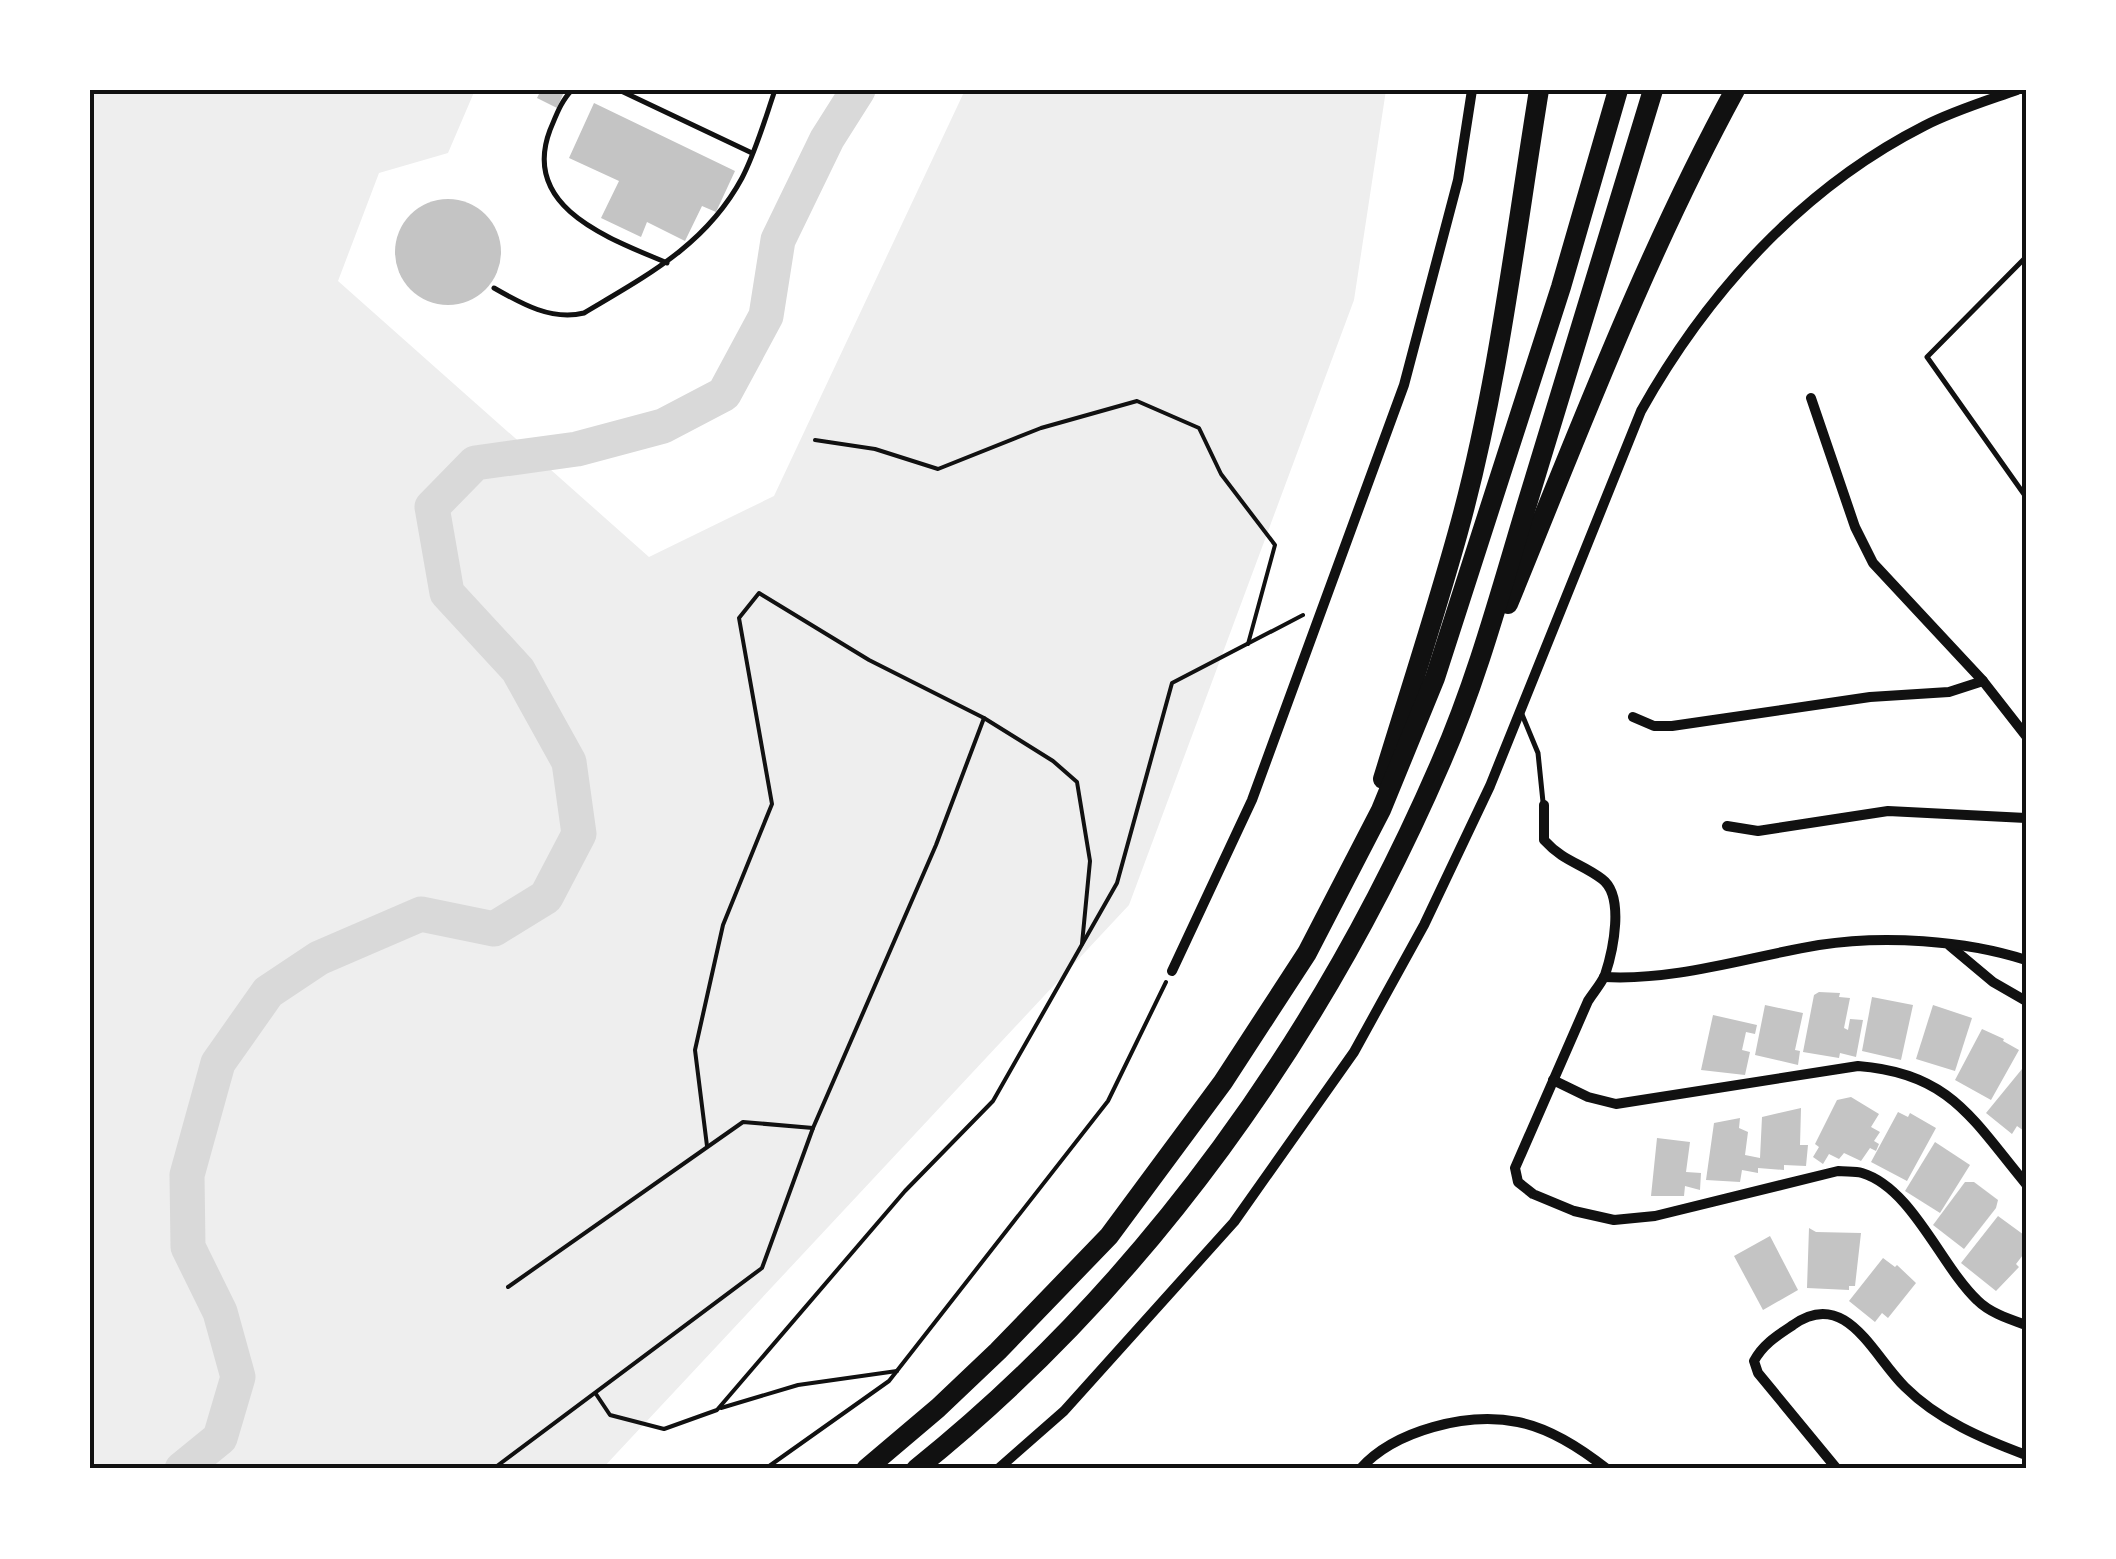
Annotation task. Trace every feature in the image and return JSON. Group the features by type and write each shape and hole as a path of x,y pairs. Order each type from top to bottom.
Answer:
{"highway":[{"path":"1360,854 1458,531 1505,302 1539,90"},
{"path":"866,1469 974,1374 1109,1236 1257,1030 1307,953 1360,854 1410,745 1435,678 1555,306 1618,90"},
{"path":"1443,758 1524,516 1653,90"},
{"path":"916,1469 1057,1343 1210,1164 1321,997 1385,879 1443,758 1642,280 1734,90"}],"street":[{"path":"1172,971 1252,800 1404,385 1458,180 1472,90"},
{"path":"998,1469 1064,1411 1234,1222 1292,1144 1362,1038 1416,940 1490,786 1642,411 1674,353 1768,241 1813,197 1926,125 2017,90"},
{"path":"1811,398 1855,527 1873,563 1982,681 2026,736"},
{"path":"1633,718 1654,726 1672,726 1870,697 1949,692 1982,681"},
{"path":"1544,806 1544,840 1560,857 1604,880 1616,896 1615,920 1604,977 1588,1002 1515,1168 1518,1182 1532,1194 1574,1211 1614,1220 1654,1216 1838,1171 1863,1173 1888,1189 1910,1211 1979,1303 2026,1325"},
{"path":"1726,826 1758,831 1888,811 2026,818"},
{"path":"1604,977 1674,974 1821,945 1885,939 1998,951 2026,960"},
{"path":"1950,946 1993,982 2026,1001"},
{"path":"1553,1080 1588,1098 1616,1104 1858,1066 1888,1068 1926,1080 1950,1095 2026,1184"},
{"path":"1837,1469 1758,1372 1754,1360 1760,1348 1808,1314 1830,1314 1848,1321 1905,1387 1939,1414 1991,1442 2026,1455"},
{"path":"1360,1469 1370,1458 1415,1432 1472,1420 1520,1422 1564,1440 1607,1469"}],"lane":[{"path":"572,90 544,148 544,169 550,187 580,224 667,264"},
{"path":"619,90 752,153"},
{"path":"494,288 548,313 570,316 584,313 667,264 690,246 718,214 744,174 775,90"},
{"path":"2026,258 1927,357 2026,497"},
{"path":"1520,710 1538,753 1544,806"}],"path":[{"path":"815,440 875,449 938,469 1041,428 1137,401 1199,428 1221,474 1275,545 1248,644"},
{"path":"708,1146 694,1050 723,925 772,804 739,618 759,593 870,660 984,718 1053,761 1077,782 1090,860 1082,945"},
{"path":"717,1410 905,1191 993,1100 1118,883 1172,683 1325,604"},
{"path":"494,1469 762,1268 813,1128 936,845 984,718"},
{"path":"765,1469 889,1381 1108,1100 1172,971"},
{"path":"508,1287 743,1122 813,1128"},
{"path":"596,1394 610,1415 664,1429 798,1385 897,1371"}],"shaded area":[{"path":"90,90 475,90 448,153 379,173 338,281 649,557 774,496 965,90 1386,90 1354,300 1129,905 602,1469 90,1469"}],"building":[{"path":"541,90 565,90 557,108 537,98"},
{"path":"594,103 735,171 716,212 702,206 685,241 647,222 641,237 601,218 619,181 569,158"},
{"path":"448,199 468,203 486,214 497,232 501,252 497,272 486,290 468,301 448,305 428,301 410,290 399,272 395,252 399,232 410,214 428,203"},
{"path":"1840,993 1839,997 1850,998 1844,1028 1848,1030 1850,1019 1863,1020 1856,1057 1803,1052 1814,995"},
{"path":"1872,997 1913,1005 1901,1060 1862,1051"},
{"path":"1765,1005 1803,1013 1795,1050 1800,1051 1798,1065 1755,1055"},
{"path":"1933,1005 1972,1018 1955,1071 1916,1059"},
{"path":"1713,1015 1757,1025 1755,1034 1746,1032 1742,1050 1750,1052 1745,1075 1701,1070"},
{"path":"1982,1029 2019,1050 1991,1100 1955,1080"},
{"path":"2022,1069 2026,1072 2026,1128 2024,1131 2017,1126 2012,1134 1986,1113"},
{"path":"1851,1097 1879,1114 1871,1127 1880,1132 1874,1141 1879,1144 1876,1151 1870,1148 1861,1161 1844,1153 1839,1159 1829,1154 1823,1164 1813,1157 1819,1147 1815,1144 1837,1100"},
{"path":"1801,1108 1800,1145 1808,1145 1806,1166 1784,1165 1784,1170 1758,1168 1758,1173 1742,1170 1740,1182 1706,1180 1714,1123 1740,1118 1739,1128 1748,1132 1745,1155 1760,1158 1762,1117"},
{"path":"1898,1112 1908,1117 1910,1113 1936,1128 1907,1181 1871,1162"},
{"path":"1657,1138 1690,1142 1686,1172 1701,1173 1700,1190 1685,1186 1684,1196 1651,1196"},
{"path":"1935,1142 1970,1165 1940,1213 1905,1191"},
{"path":"1965,1182 1974,1182 1998,1200 1964,1249 1933,1225"},
{"path":"1998,1216 2024,1235 2026,1251 2016,1264 2019,1267 1996,1291 1961,1263"},
{"path":"1809,1228 1816,1232 1861,1233 1855,1286 1849,1286 1849,1290 1807,1288"},
{"path":"1770,1236 1798,1290 1763,1310 1734,1256"},
{"path":"1883,1258 1916,1283 1888,1318 1882,1313 1875,1322 1849,1301"}],"waterway":[{"path":"182,1469 220,1438 238,1377 220,1312 188,1247 187,1175 218,1063 268,992 319,958 421,914 494,929 546,897 579,834 569,762 518,670 447,593 432,507 475,463 577,449 663,426 724,394 766,316 778,240 827,139 858,90"}]}
